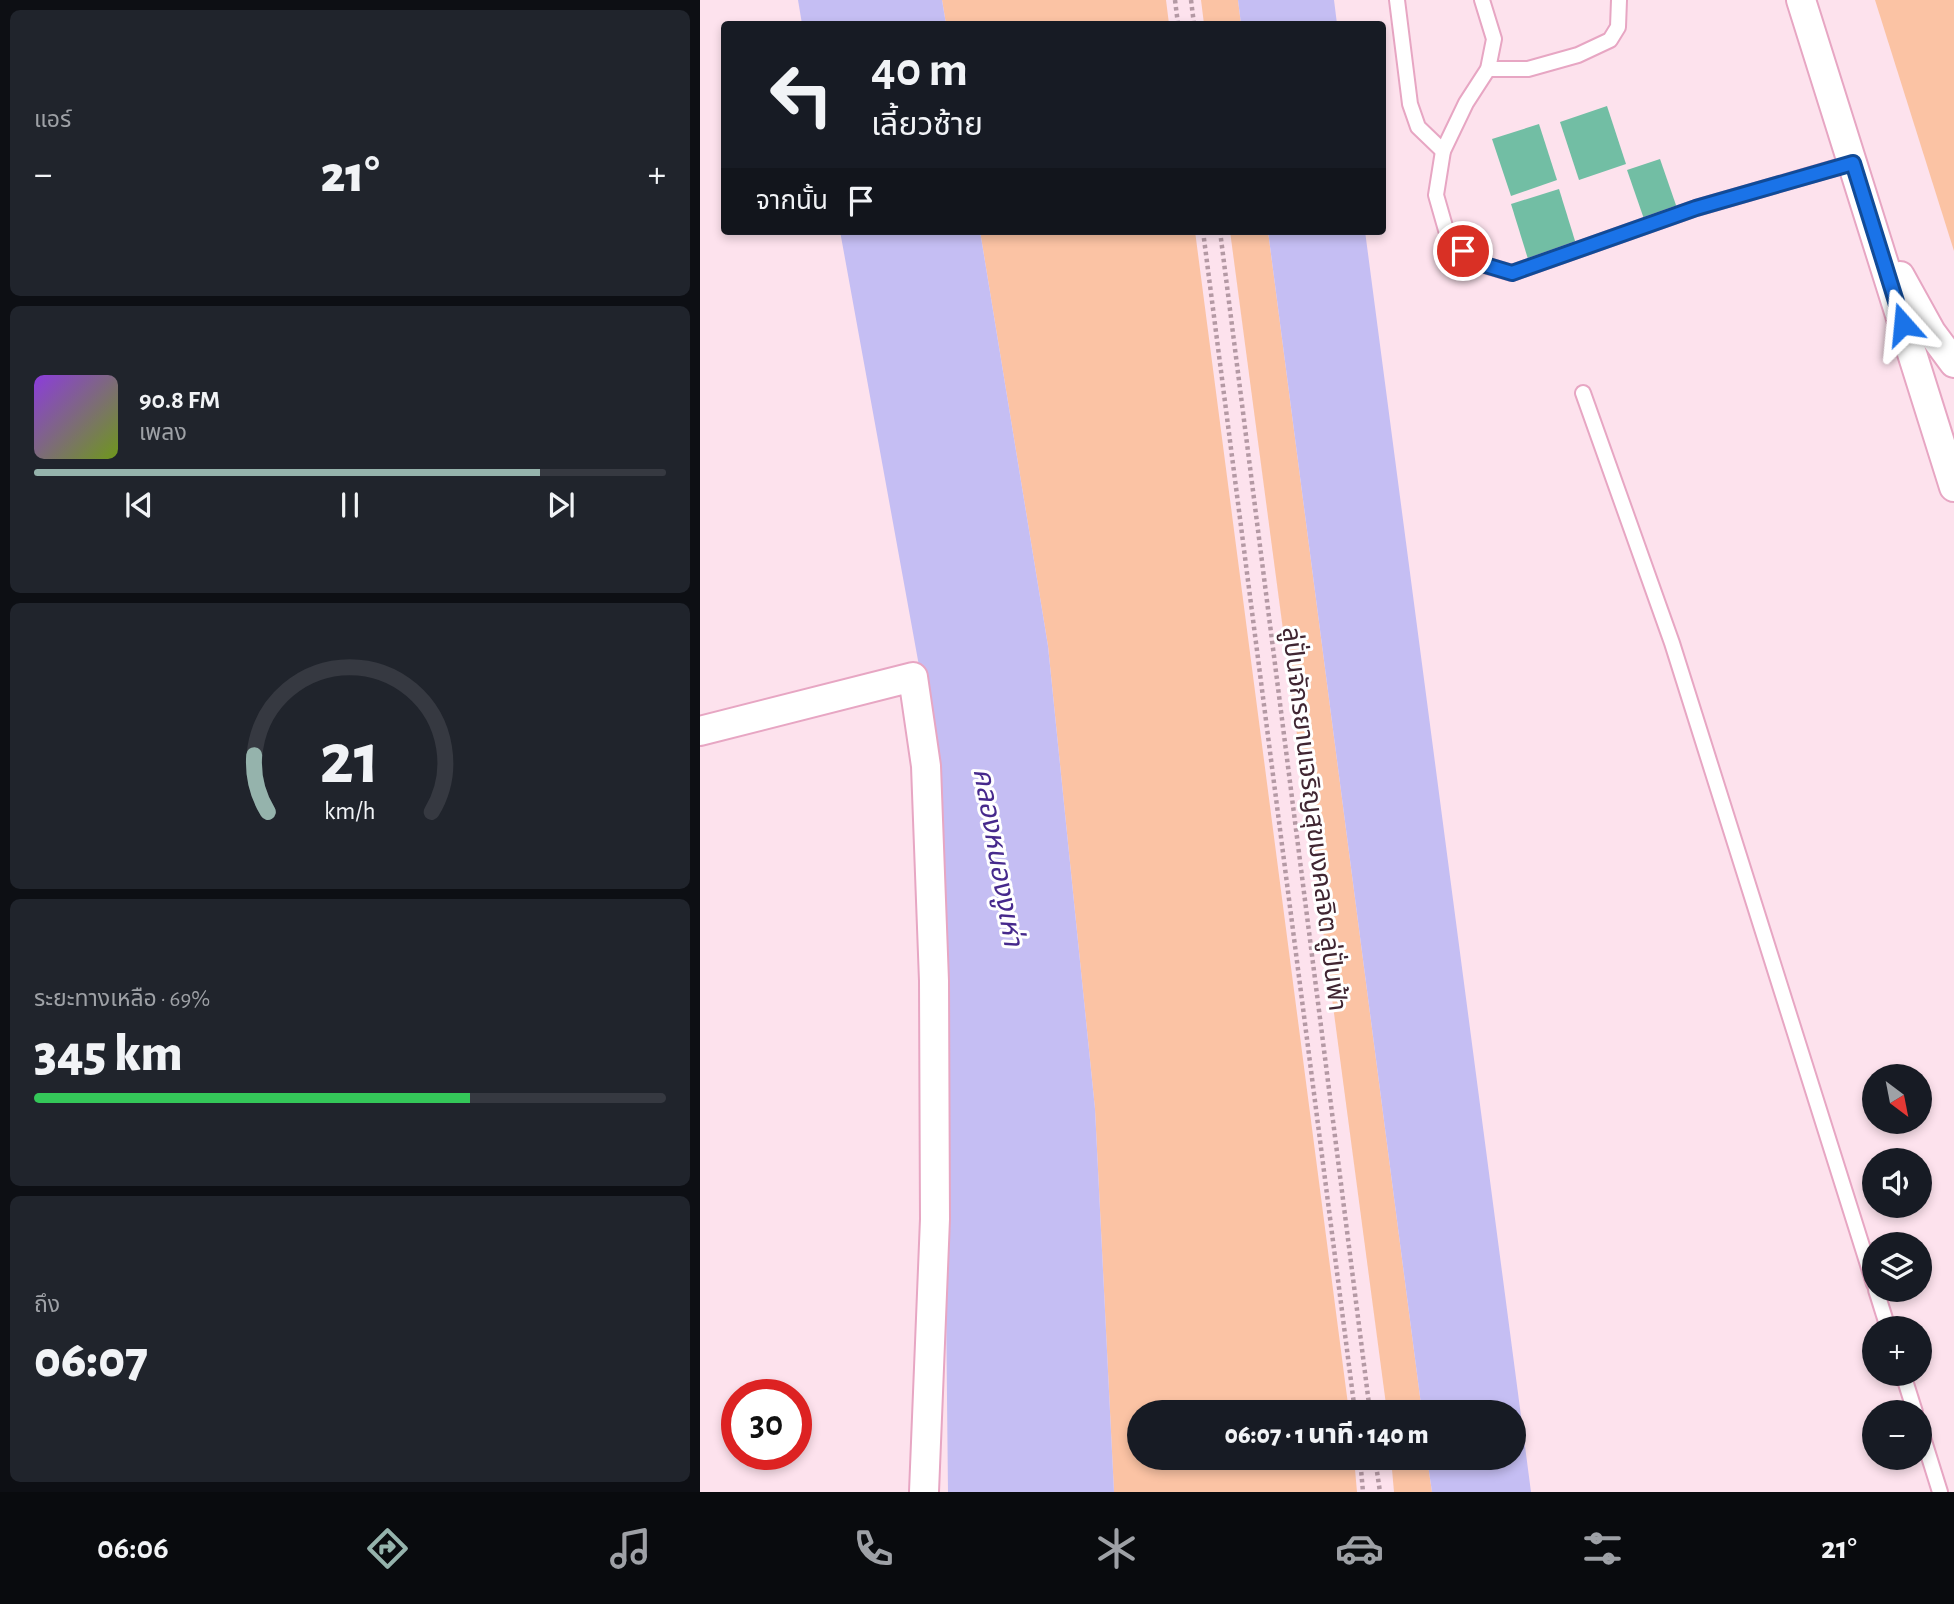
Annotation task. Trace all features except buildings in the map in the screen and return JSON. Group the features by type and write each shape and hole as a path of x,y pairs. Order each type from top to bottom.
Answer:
{"street":[{"path":"1801,0 1954,486"},
{"path":"1873,228 1931,332 1954,363"},
{"path":"700,731 913,677 926,765 934,981 935,1219 924,1492"}],"lane":[{"path":"1397,0 1409,104 1418,127 1443,151"},
{"path":"1482,0 1494,39 1488,69 1466,103 1443,151 1436,195 1446,230 1463,251 1482,264 1512,273 1696,208 1853,163"},
{"path":"1488,69 1528,69 1578,55 1610,40 1618,27 1619,0"},
{"path":"1583,393 1672,643 1862,1246"},
{"path":"1932,1466 1940,1492"}],"path":[{"path":"1175,0 1178,21"},
{"path":"1191,0 1194,21"},
{"path":"1204,235 1353,1400"},
{"name":"ลู่ปั่นจักรยานเจริญสุขมงคลจิต ลู่ปั่นฟ้า","path":"1221,235 1368,1400"},
{"path":"1361,1470 1363,1492"},
{"path":"1377,1470 1380,1492"}],"shaded area":[{"path":"942,0 1166,0 1169,21 946,21"},
{"path":"1201,0 1238,0 1241,21 1204,21"},
{"path":"1875,0 1954,0 1954,251"},
{"path":"981,235 1196,235 1347,1400 1127,1400 1127,1470 1355,1470 1357,1492 1114,1492 1095,1109 1048,646"},
{"path":"1231,235 1269,235 1420,1400 1385,1400"},
{"path":"1392,1470 1429,1470 1432,1492 1394,1492"}],"water":[{"path":"798,0 942,0 946,21 802,21"},
{"path":"1238,0 1334,0 1337,21 1241,21"},
{"name":"คลองหนองงูเห่า","path":"841,235 981,235 1048,646 1095,1109 1114,1492 948,1492 943,1017 931,732"},
{"path":"1269,235 1366,235 1519,1400 1420,1400"},
{"path":"1526,1454 1531,1492 1432,1492 1429,1470 1526,1470"}],"route":[{"path":"1463,251 1482,264 1512,273 1696,208 1853,163 1903,324"}]}
